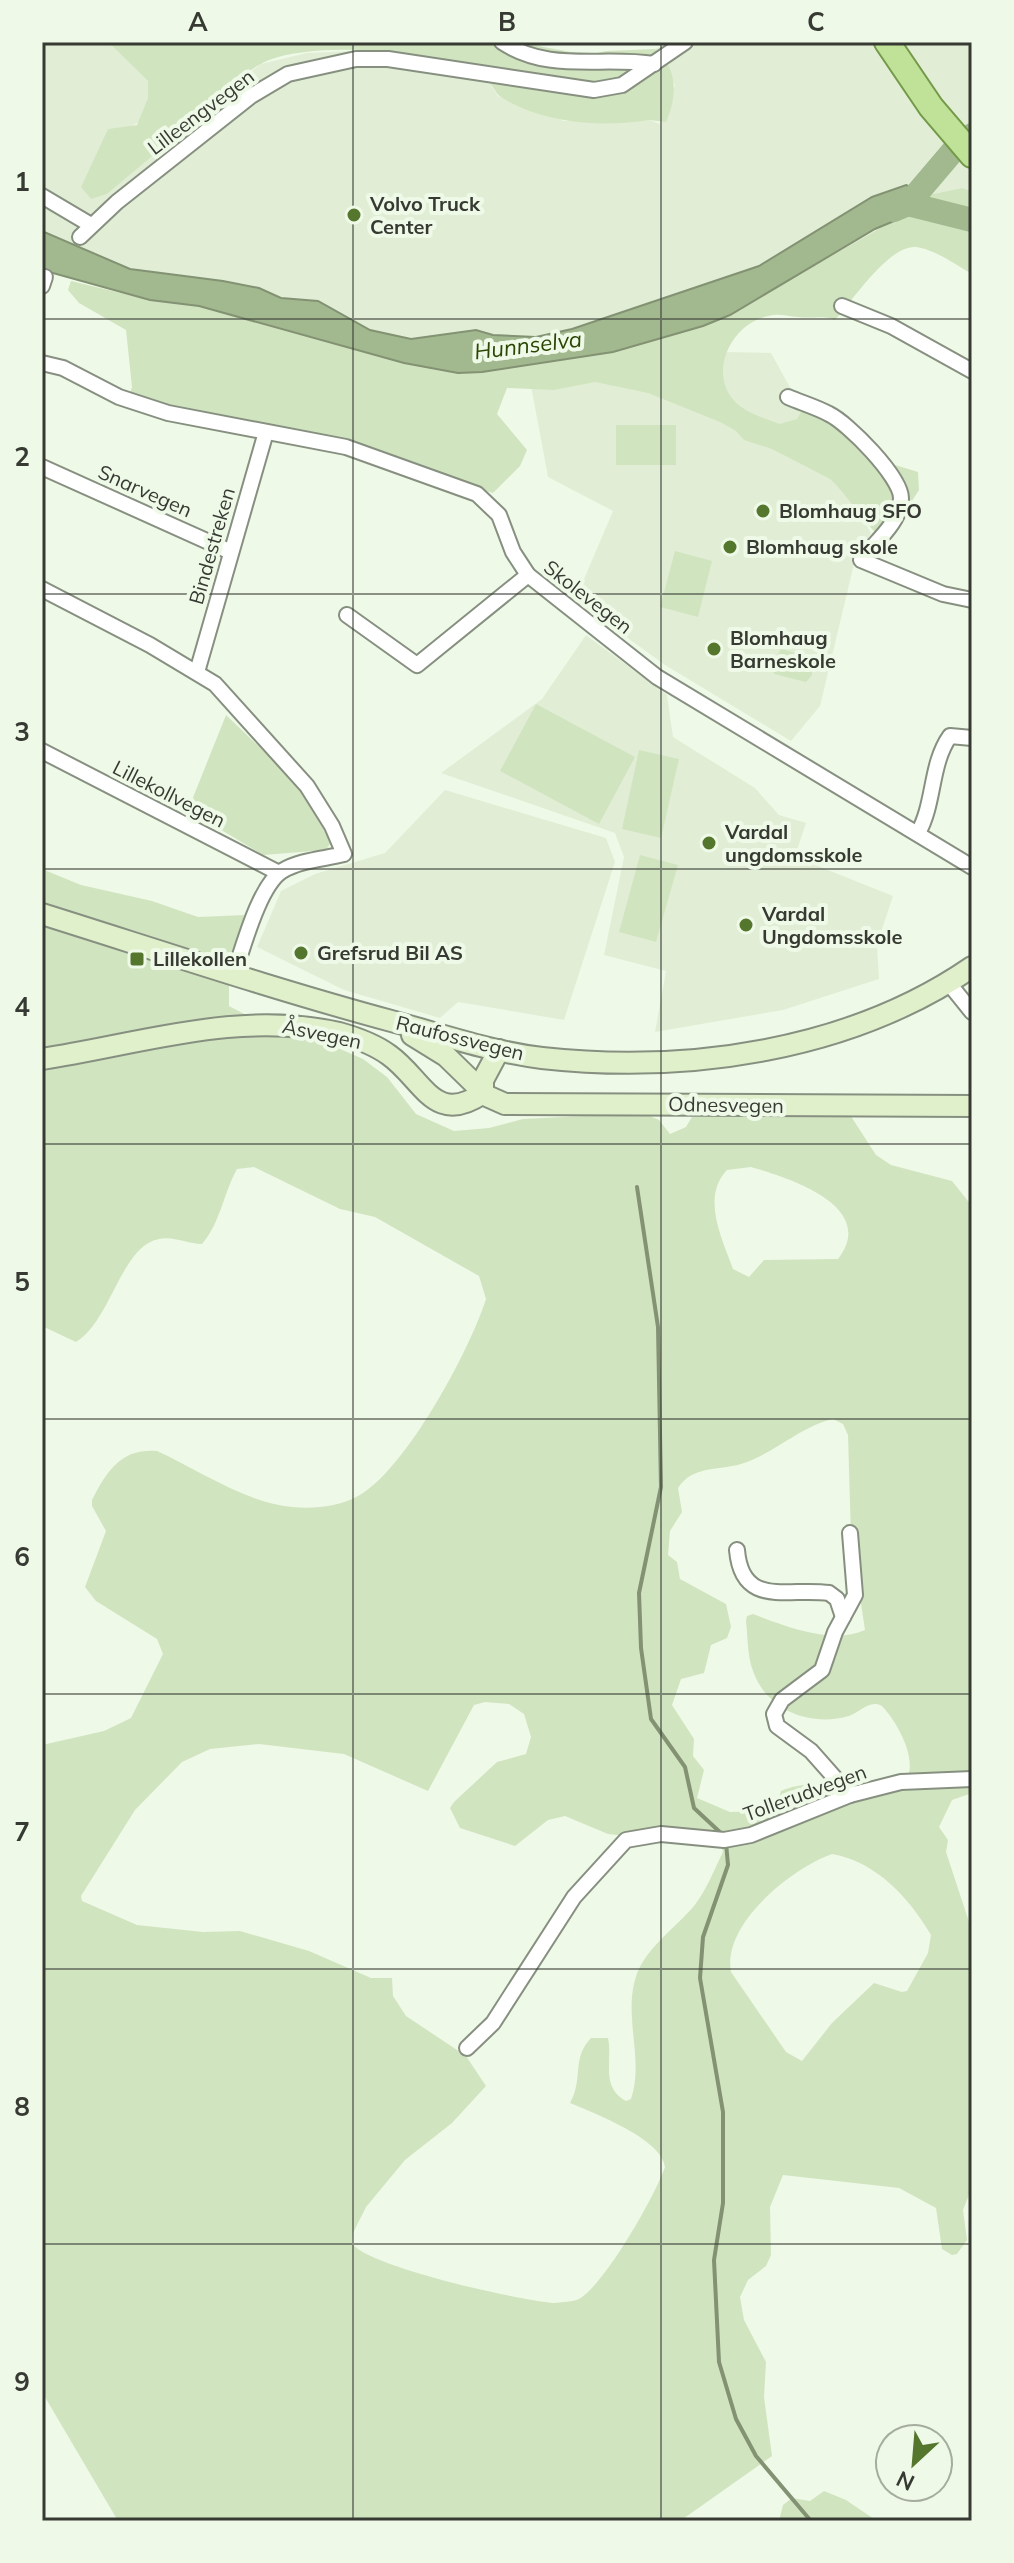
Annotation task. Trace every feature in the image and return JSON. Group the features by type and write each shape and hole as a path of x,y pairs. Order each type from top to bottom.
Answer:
{"main road":[{"path":"887,42 938,116 972,155"},
{"name":"Raufossvegen","path":"42,914 388,1020 478,1045 542,1058 628,1062 700,1060 740,1054 849,1029 972,967"},
{"path":"388,1020 436,1049 476,1086"},
{"name":"Åsvegen","path":"42,1059 238,1024 297,1025 377,1046 392,1056 439,1102 457,1105 476,1086"},
{"path":"476,1086 467,1065 478,1045"},
{"path":"476,1086 483,1080 499,1050"},
{"name":"Odnesvegen","path":"476,1086 496,1102 510,1105 972,1106"}],"street":[{"path":"502,42 551,63 613,59 654,64"},
{"name":"Lilleengvegen","path":"80,237 251,96 288,74 356,59 388,59 594,90 622,85 685,42"},
{"path":"42,196 91,225"},
{"path":"842,306 891,326 972,371"},
{"name":"Skolevegen","path":"42,363 63,368 119,397 168,413 346,447 477,494 499,515 513,552 528,575 657,677 972,867"},
{"path":"788,397 830,414 848,426 898,486 901,499 893,523 861,560 943,594 972,600"},
{"name":"Bindestreken","path":"197,672 266,432"},
{"name":"Snarvegen","path":"42,467 231,552"},
{"path":"347,615 417,665 528,575"},
{"path":"42,589 74,603 215,684 307,786 332,826 344,854 297,864 279,873 250,926 234,974"},
{"path":"918,833 928,811 941,748 950,736 972,738"},
{"name":"Lillekollvegen","path":"42,751 279,873"},
{"path":"947,981 972,1012"},
{"path":"850,1533 855,1595 822,1670 782,1700 774,1714 777,1726 811,1751 850,1795"},
{"path":"737,1550 738,1564 746,1580 760,1590 829,1593 837,1599 843,1617"},
{"name":"Tollerudvegen","path":"467,2048 493,2023 574,1897 626,1840 661,1834 724,1840 751,1835 850,1795 901,1782 972,1779"}],"shaded area":[{"path":"42,42 108,42 148,81 148,98 141,121 126,129 108,129 154,157 214,109 242,78 261,64 307,53 374,50 456,65 488,81 498,96 564,121 649,120 660,124 675,85 655,49 671,42 972,42 972,191 962,188 928,195 918,189 759,266 572,329 536,337 493,335 476,330 411,339 370,330 318,301 281,298 259,288 223,281 130,269 42,231"},
{"path":"108,42 516,42 588,55 655,49 672,74 674,93 666,122 592,123 553,118 517,106 499,95 478,75 438,59 363,50 311,51 288,55 269,60 247,73 210,110 107,194 91,199 81,187 108,129 137,125 148,98 148,81"},
{"path":"962,188 972,191 972,274 930,251 906,248 883,264 835,320 768,316 742,330 726,354 724,382 730,395 749,412 780,424 797,419 808,400 885,462 918,472 919,490 886,541 870,527 830,479 772,449 744,440 720,422 648,393 595,382 554,390 507,388 497,414 527,450 520,466 493,493 326,446 128,400 132,387 126,330 79,303 68,290 71,281 150,300 199,306 404,363 429,366 613,352 777,287 896,219 913,213 930,217 928,195"},
{"name":"Blomhaug skole","path":"665,351 771,353 871,533 855,560 820,706 791,741 665,665 575,600 613,511 548,477 528,370"},
{"path":"616,425 676,425 676,465 616,465"},
{"path":"675,551 712,561 698,617 660,607"},
{"name":"Vardal ungdomsskole","path":"586,635 667,695 673,737 755,788 779,815 806,823 796,853 798,858 893,896 877,944 879,979 783,1010 655,1032 666,971 604,955 624,857 615,833 441,773 542,699"},
{"path":"781,649 812,657 812,675 806,682 774,674 772,664"},
{"path":"536,704 635,757 599,824 500,771"},
{"path":"226,715 293,779 331,842 326,850 263,855 188,810"},
{"path":"639,750 679,759 661,838 622,829"},
{"path":"445,790 606,838 615,862 564,1020 458,1002 440,1018 344,990 257,947 281,891 315,874 385,853"},
{"path":"640,855 678,865 656,942 619,932"},
{"path":"42,869 81,885 152,901 198,917 246,915 229,959 229,1006 271,1028 313,1037 363,1059 387,1077 416,1114 454,1131 489,1128 523,1119 643,1113 659,1120 670,1134 686,1127 702,1100 845,1107 876,1155 891,1165 952,1181 972,1206 972,1793 952,1800 939,1827 948,1840 946,1852 972,1931 972,2187 963,2210 967,2240 957,2254 952,2255 942,2249 936,2208 899,2188 783,2175 770,2207 771,2255 766,2266 748,2280 740,2297 744,2320 766,2362 764,2397 772,2456 680,2521 118,2521 42,2392 42,1745 104,1731 131,1718 163,1654 157,1639 96,1601 85,1587 106,1531 92,1506 92,1500 117,1464 134,1453 144,1451 157,1451 240,1493 275,1504 317,1507 342,1503 358,1496 396,1462 434,1407 466,1348 486,1299 479,1276 375,1217 340,1209 254,1167 237,1169 213,1227 202,1244 159,1239 135,1255 98,1318 76,1342 42,1326","holes":["751,1167 806,1187 824,1197 847,1224 848,1240 838,1259 764,1260 749,1277 733,1269 719,1232 715,1205 719,1181 727,1170","833,1419 843,1424 848,1435 851,1537 865,1630 838,1636 823,1635 753,1614 747,1616 746,1621 751,1665 768,1696 792,1713 834,1719 849,1716 869,1705 882,1706 896,1724 907,1748 909,1772 897,1790 796,1786 781,1791 776,1808 771,1811 730,1812 697,1798 704,1770 693,1756 694,1739 672,1705 681,1679 704,1673 711,1645 727,1638 731,1627 726,1604 680,1579 677,1562 668,1555 670,1531 682,1512 678,1488 698,1472 753,1460","485,1702 509,1704 524,1714 531,1737 526,1754 497,1762 454,1802 450,1808 460,1828 515,1846 548,1820 565,1816 608,1834 721,1846 723,1852 698,1900 656,1945 638,1971 632,2003 636,2068 631,2099 626,2101 618,2095 610,2081 608,2038 591,2038 581,2054 570,2103 640,2137 661,2157 665,2167 651,2198 615,2258 590,2290 579,2299 570,2301 536,2301 447,2281 387,2263 352,2244 353,2233 366,2207 405,2160 452,2123 486,2086 466,2056 406,2016 393,1996 392,1978 371,1978 309,1951 240,1931 203,1932 137,1925 82,1901 81,1896 135,1810 182,1762 210,1749 259,1744 344,1754 428,1791 474,1705","832,1854 848,1858 877,1873 902,1895 931,1935 928,1953 907,1991 874,1983 832,2023 802,2061 786,2052 731,1972 731,1954 737,1935 763,1900 816,1861"]},
{"path":"824,2491 846,2500 877,2521 779,2521 783,2505 792,2498 810,2501"}],"water":[{"path":"906,185 928,195 931,217 913,213 875,229 730,315 613,352 482,372 458,373 404,363 199,306 150,300 42,270 42,231 130,269 223,281 259,288 281,298 318,301 370,330 411,339 476,330 493,335 536,337 572,329 759,266 872,197"}],"waterway":[{"name":"Hunnselva","path":"894,210 908,204 953,151 972,135"},
{"path":"908,204 972,220"},
{"path":"637,1187 658,1327 661,1487 639,1593 641,1648 651,1719 685,1767 694,1808 723,1835"},
{"path":"726,1843 728,1865 703,1937 700,1978 723,2112 723,2203 714,2260 719,2362 736,2419 756,2456 811,2521"}],"place":[{"name":"Volvo Truck Center","path":"354,215"},
{"name":"Blomhaug SFO","path":"763,511"},
{"name":"Blomhaug skole","path":"730,547"},
{"name":"Blomhaug Barneskole","path":"714,649"},
{"name":"Vardal ungdomsskole","path":"709,843"},
{"name":"Vardal Ungdomsskole","path":"746,925"},
{"name":"Grefsrud Bil AS","path":"301,953"},
{"name":"Lillekollen","path":"137,959"}]}
